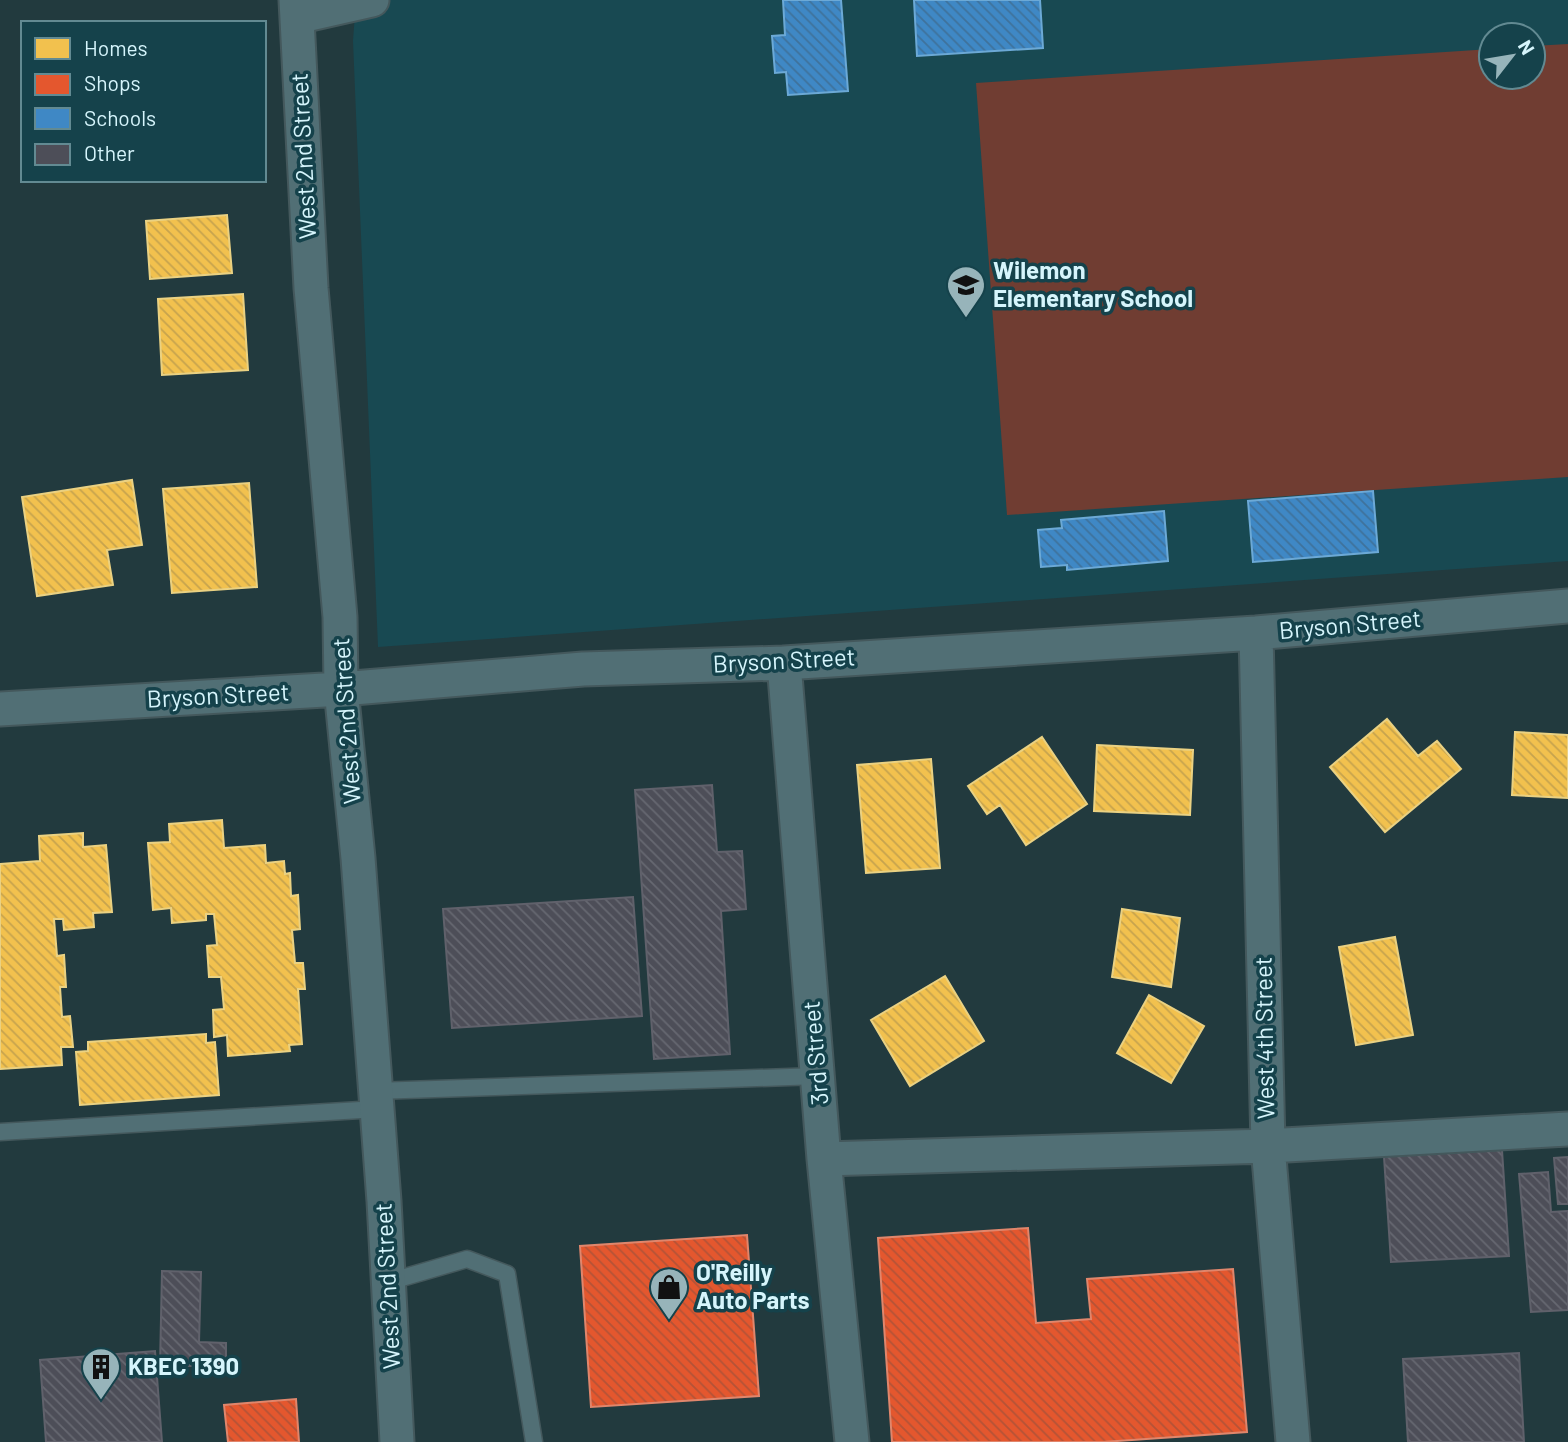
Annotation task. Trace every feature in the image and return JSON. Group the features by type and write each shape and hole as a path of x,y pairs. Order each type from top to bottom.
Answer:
{"street":[{"path":"296,9 372,0"},
{"name":"West 2nd Street","path":"296,9 311,288 340,617 341,689 358,858 397,1442"},
{"name":"Bryson Street","path":"0,709 341,689 583,669 784,663 1256,633 1568,606"},
{"name":"West 4th Street","path":"1256,633 1268,1146 1293,1442"},
{"name":"3rd Street","path":"784,663 824,1159 852,1442"},
{"path":"824,1159 1268,1146 1568,1129"}],"lane":[{"path":"0,1132 376,1100 818,1076"},
{"path":"388,1282 467,1259 507,1274 534,1442"}],"shaded area":[{"name":"Wilemon Elementary School","path":"356,0 1568,0 1568,561 378,647 353,41"},
{"path":"1568,44 1568,477 1007,515 976,83 1477,50 1477,91 1547,91 1547,45"}],"building: Homes":[{"path":"227,215 232,273 150,279 146,221"},
{"path":"243,294 248,370 162,375 158,299"},
{"path":"132,480 142,545 107,550 113,585 37,596 22,497"},
{"path":"249,483 257,587 172,593 163,489"},
{"path":"1387,719 1418,756 1437,741 1461,769 1385,832 1330,767"},
{"path":"1515,732 1568,735 1568,798 1512,795"},
{"path":"1042,737 1087,804 1026,845 1000,805 987,814 968,786"},
{"path":"1097,745 1193,750 1190,815 1094,811"},
{"path":"931,759 940,868 866,873 857,765"},
{"path":"222,820 224,848 265,845 266,863 284,861 285,874 290,873 291,896 298,895 300,929 292,930 295,963 303,963 305,989 298,989 302,1044 289,1045 290,1051 228,1056 227,1035 214,1037 213,1010 224,1009 221,977 209,977 207,946 217,945 214,914 206,914 206,920 172,923 171,908 153,910 148,843 170,842 169,824"},
{"path":"83,833 83,847 106,845 112,912 93,913 94,927 64,930 63,919 54,919 57,956 64,955 66,987 60,987 62,1017 70,1016 73,1047 61,1047 62,1065 0,1069 0,864 40,861 39,836"},
{"path":"1122,909 1180,918 1171,987 1112,977"},
{"path":"1395,937 1413,1035 1356,1045 1339,947"},
{"path":"945,976 984,1041 910,1086 871,1020"},
{"path":"1149,995 1204,1026 1171,1083 1117,1053"},
{"path":"206,1034 206,1043 215,1042 219,1095 80,1105 76,1052 88,1051 88,1042"}],"building: Shops":[{"path":"1028,1228 1036,1323 1091,1319 1087,1279 1233,1269 1247,1432 1103,1442 892,1442 878,1238"},
{"name":"O'Reilly Auto Parts","path":"747,1235 759,1396 591,1407 580,1246"},
{"path":"296,1399 299,1442 228,1442 224,1405"}],"building: Schools":[{"path":"783,0 841,0 848,91 788,95 786,72 775,73 772,36 785,35"},
{"path":"914,0 1040,0 1043,48 917,56"},
{"path":"1373,491 1378,552 1253,562 1248,501"},
{"path":"1164,511 1168,561 1067,570 1067,565 1041,567 1038,530 1062,528 1061,520"}],"building: Other":[{"path":"712,785 717,852 742,851 746,909 721,911 730,1054 654,1059 635,790"},
{"path":"633,897 642,1016 452,1028 443,909"},
{"path":"1501,1135 1509,1256 1391,1262 1383,1142"},
{"path":"1568,1157 1568,1204 1558,1204 1554,1158"},
{"path":"1548,1172 1551,1212 1568,1211 1568,1310 1531,1312 1519,1174"},
{"path":"162,1271 201,1272 199,1342 226,1343 226,1367 160,1365"},
{"name":"KBEC 1390","path":"155,1351 162,1442 46,1442 40,1360"},
{"path":"1519,1353 1524,1442 1408,1442 1403,1359"}],"place":[{"name":"Wilemon Elementary School","path":"966,319"},
{"name":"O'Reilly Auto Parts","path":"669,1321"},
{"name":"KBEC 1390","path":"101,1401"}]}
